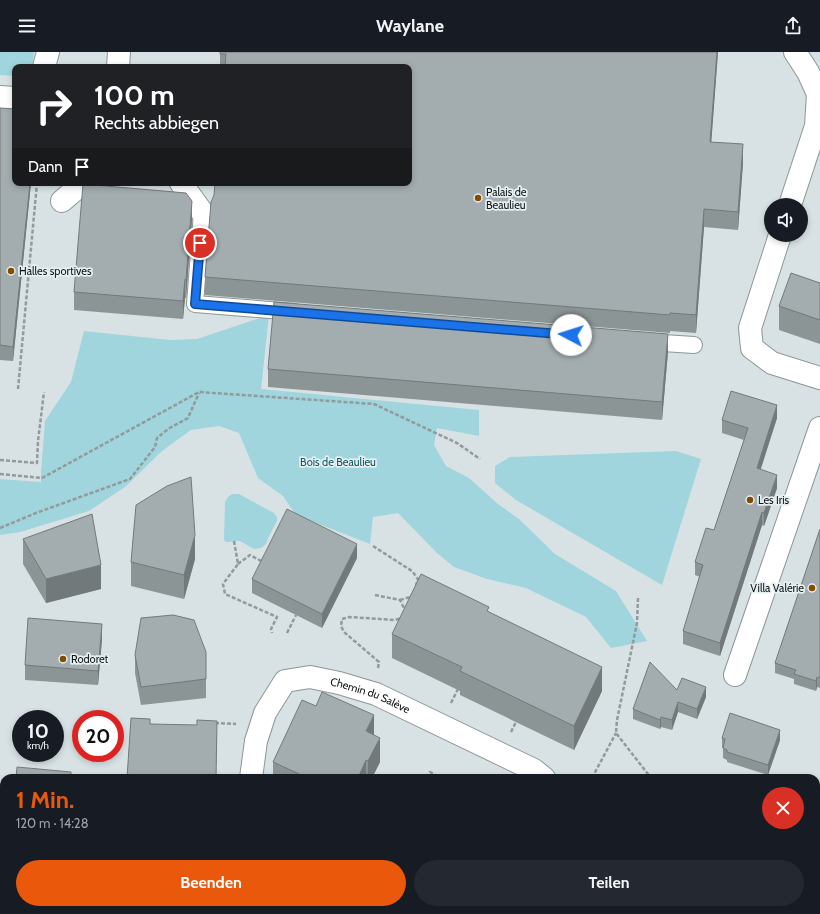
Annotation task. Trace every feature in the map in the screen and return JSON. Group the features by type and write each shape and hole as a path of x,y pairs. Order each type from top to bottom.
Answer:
{"street":[{"path":"45,64 48,52"},
{"path":"118,64 119,52"},
{"path":"792,198 816,126 819,94 808,72 795,52"},
{"path":"0,97 12,98"},
{"path":"62,201 80,186"},
{"path":"183,186 202,212"},
{"path":"778,242 750,328 752,348 772,363 820,378"},
{"path":"735,675 820,428"},
{"name":"Chemin du Salève","path":"252,774 256,741 265,713 285,681 310,677 339,683 376,694 534,770 539,774"}],"lane":[{"path":"202,212 195,304 309,314"},
{"path":"631,340 694,345"}],"path":[{"path":"18,389 37,186"},
{"path":"0,460 37,463 44,392"},
{"path":"0,528 36,513 130,480 155,447 157,438 168,429 188,418 199,392"},
{"path":"0,474 42,478 199,392 374,404 457,443 480,459"},
{"path":"234,540 238,564"},
{"path":"374,546 412,572 418,579 415,591 410,597 400,600 375,596"},
{"path":"267,564 250,556 238,564 223,584 225,594 277,617 271,629 272,633"},
{"path":"594,774 616,733 637,623 638,598"},
{"path":"377,675 379,662 344,632 341,626 342,619 349,617 395,620 402,618 405,609 400,600"},
{"path":"287,633 296,615"},
{"path":"451,703 458,690"},
{"path":"213,727 213,723 236,724"},
{"path":"616,733 647,774"}],"green space":[{"path":"0,52 34,52 32,64 12,64 12,76 0,75"},
{"name":"Bois de Beaulieu","path":"269,315 261,389 479,410 479,436 437,428 434,445 446,466 469,478 498,504 519,519 555,554 616,591 647,641 611,648 586,617 526,588 487,579 454,567 437,553 398,513 373,517 370,544 296,515 283,496 258,478 239,433 219,426 191,430 162,451 125,487 89,511 20,532 0,535 0,479 41,482 45,421 71,382 84,331 170,340 197,339"},
{"path":"676,451 701,459 662,585 516,500 495,483 495,466 510,457"},
{"path":"232,494 239,494 274,513 277,517 277,521 266,544 261,548 254,549 240,541 226,542 224,540 225,502"}],"building":[{"name":"Palais de Beaulieu","path":"220,52 717,52 710,142 743,144 738,212 704,209 696,315 670,313 670,315 205,277 211,202 214,195 215,186 412,186 412,64 225,64 226,54 220,54"},
{"name":"Halles sportives","path":"0,108 12,109 12,186 30,186 13,347 0,345"},
{"path":"83,186 106,186 186,193 192,201 183,301 74,292"},
{"path":"791,273 820,283 820,320 779,306"},
{"path":"274,302 668,334 662,402 268,369"},
{"path":"731,391 777,405 757,468 777,475 764,513 762,512 720,643 683,631 703,565 695,562 706,528 714,530 748,428 722,420"},
{"path":"191,477 195,535 184,575 131,562 136,505 167,486"},
{"path":"287,509 357,544 322,614 252,579"},
{"path":"92,514 101,565 46,579 23,539"},
{"path":"820,529 820,678 817,677 816,681 794,674 796,670 775,663"},
{"path":"421,574 489,607 487,611 602,667 574,726 460,671 462,667 392,634"},
{"path":"173,615 194,620 206,652 206,679 141,687 135,655 141,618"},
{"name":"Rodoret","path":"28,618 102,624 98,671 25,665"},
{"path":"650,662 677,690 682,678 706,687 697,709 678,702 672,720 661,717 660,720 633,709"},
{"path":"322,692 374,715 366,731 380,738 368,761 366,760 360,774 299,774 273,762 302,700 316,706"},
{"path":"730,713 780,730 768,765 727,752 727,750 723,748 725,739 722,738"},
{"path":"131,718 150,719 150,724 197,725 197,720 217,721 216,774 127,774"},
{"path":"17,767 71,772 71,774 16,774"}],"place":[{"name":"Palais de Beaulieu","path":"478,198"},
{"name":"Halles sportives","path":"11,271"},
{"name":"Les Iris","path":"750,500"},
{"name":"Villa Valérie","path":"812,588"},
{"name":"Rodoret","path":"63,659"}],"route":[{"path":"200,243 195,304 571,335"}]}
